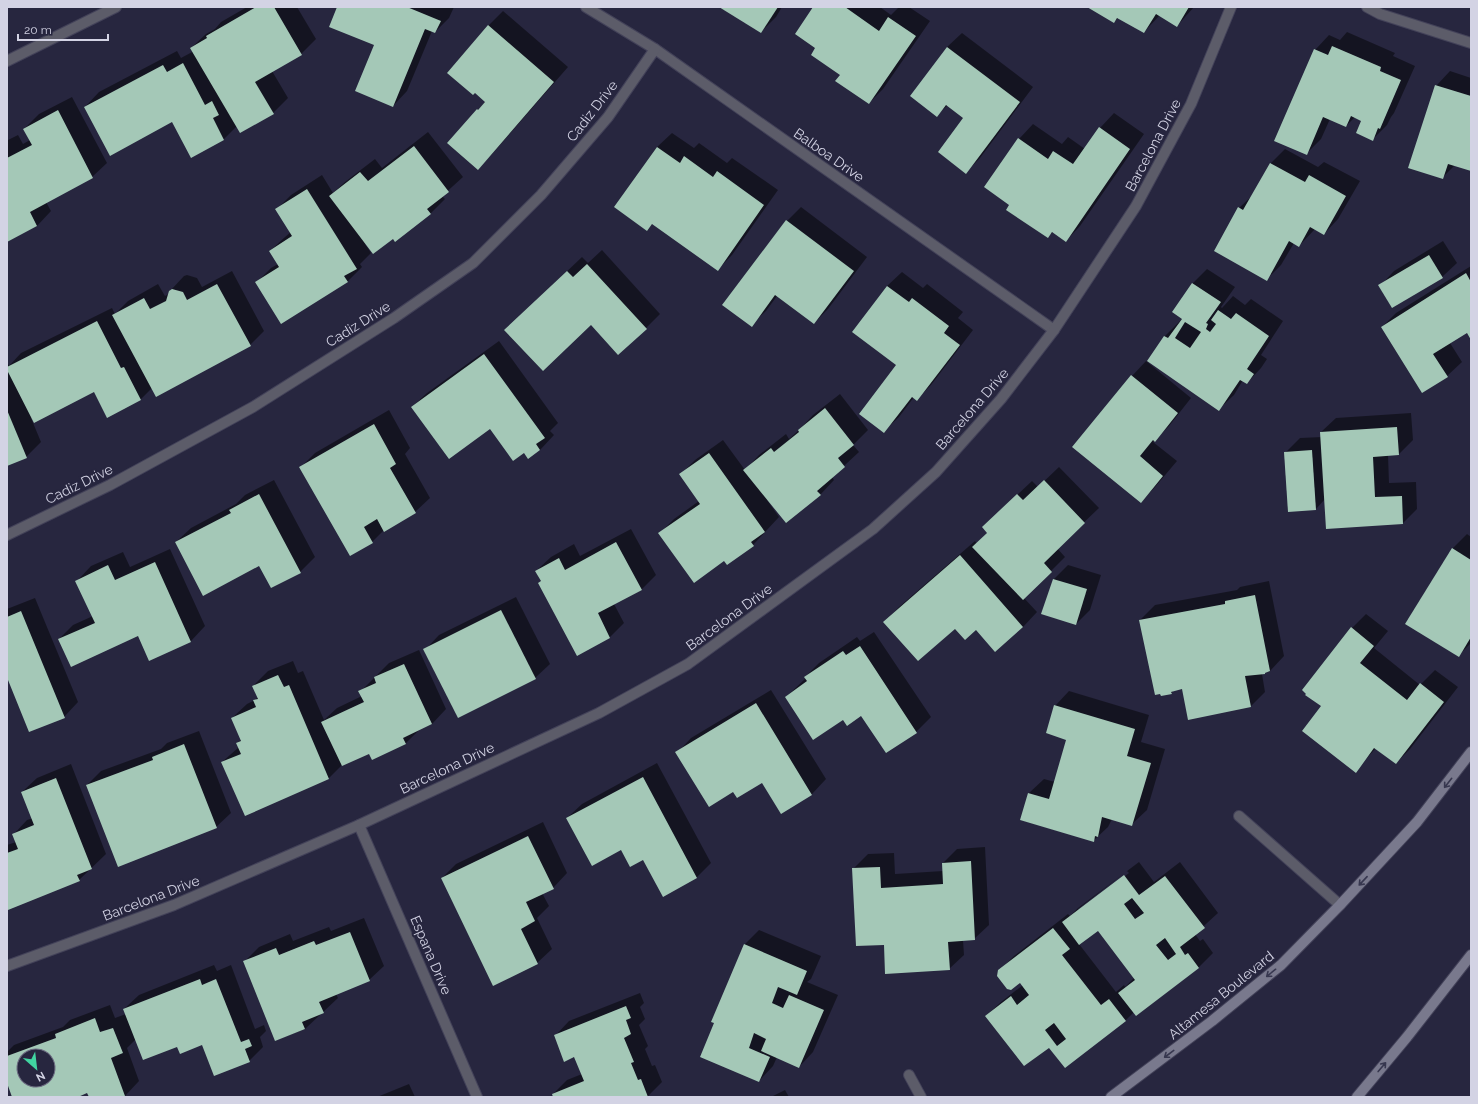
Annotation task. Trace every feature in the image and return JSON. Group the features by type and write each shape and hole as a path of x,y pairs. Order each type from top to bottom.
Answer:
{"main road":[{"name":"Altamesa Boulevard","path":"1111,1097 1212,1021 1281,965 1340,905 1417,822 1471,752"},
{"path":"1357,1097 1408,1037 1471,955"}],"street":[{"path":"7,61 116,7"},
{"name":"Balboa Drive","path":"586,7 655,49 1054,330"},
{"name":"Barcelona Drive","path":"7,966 174,905 359,825 599,714 688,664 873,528 930,477 1001,399 1054,330 1136,206 1191,104 1231,7"},
{"path":"1367,7 1380,14 1471,43"},
{"name":"Cadiz Drive","path":"7,535 110,485 253,407 394,318 473,263 541,195 603,123 655,49"},
{"path":"1240,816 1340,905"},
{"name":"Espana Drive","path":"359,825 477,1097"},
{"path":"909,1075 921,1097"}],"building":[{"path":"256,7 274,7 302,55 255,82 274,114 240,133 190,48 207,38 206,36"},
{"path":"337,7 407,7 441,21 435,33 425,29 393,107 355,91 374,45 329,27"},
{"path":"719,7 778,7 761,33"},
{"path":"813,7 845,7 879,31 888,17 916,36 869,104 835,81 840,75 811,55 815,48 795,34"},
{"path":"1087,7 1189,7 1177,27 1156,14 1144,33 1117,18 1114,23"},
{"path":"488,25 554,82 478,170 447,143 485,102 475,93 473,95 447,73"},
{"path":"1332,46 1381,67 1380,71 1401,80 1380,129 1378,128 1373,141 1356,133 1361,121 1351,116 1346,127 1323,117 1307,155 1274,141 1314,49 1328,55"},
{"path":"947,47 1020,102 966,174 938,152 963,118 946,105 937,117 910,96"},
{"path":"183,63 205,105 212,101 219,115 213,118 224,140 191,158 172,122 110,156 84,107 163,65 167,72"},
{"path":"1435,85 1471,96 1471,171 1448,164 1443,179 1408,168"},
{"path":"58,110 93,178 30,212 37,226 7,242 7,158 32,145 23,129"},
{"path":"1099,127 1130,149 1066,242 1052,232 1048,238 1006,210 1009,205 984,187 1018,138 1048,159 1053,151 1073,164"},
{"path":"414,146 449,192 427,209 431,214 395,242 393,239 373,254 329,196 360,172 368,181"},
{"path":"657,147 680,163 684,156 713,177 717,171 764,205 718,271 652,224 647,231 614,207"},
{"path":"1270,163 1305,182 1309,175 1346,196 1324,235 1310,227 1299,247 1289,241 1267,281 1214,251 1238,207 1243,210"},
{"path":"307,189 357,269 344,276 348,282 281,324 255,282 279,267 269,251 292,236 275,209"},
{"path":"786,220 854,271 814,324 775,295 752,327 722,305"},
{"path":"1429,255 1443,278 1392,308 1378,285"},
{"path":"587,264 647,329 618,355 591,325 543,371 504,330 567,271 573,277"},
{"path":"1466,273 1471,282 1471,340 1467,333 1433,354 1448,377 1422,393 1381,327"},
{"path":"1192,283 1221,302 1206,323 1208,324 1206,329 1210,332 1216,324 1211,320 1218,310 1231,319 1236,313 1269,336 1247,369 1254,374 1247,384 1240,380 1219,411 1147,361 1164,336 1168,338 1182,319 1172,312","holes":["1185,322 1201,332 1190,348 1175,338"]},
{"path":"217,284 251,346 156,397 112,315 144,298 150,309 166,301 169,291 172,289 183,292 187,300"},
{"path":"887,286 909,302 912,298 949,326 944,333 960,345 917,401 912,397 884,433 859,414 896,365 852,332"},
{"path":"97,321 121,368 124,367 141,400 107,418 94,392 34,423 7,370 7,367"},
{"path":"484,354 545,438 536,444 540,450 528,459 524,453 513,461 490,429 449,459 411,407"},
{"path":"1131,375 1178,413 1155,442 1153,440 1140,456 1163,476 1141,503 1072,447"},
{"path":"825,408 854,445 838,458 845,467 817,491 821,495 786,523 743,470 771,448 774,452"},
{"path":"7,410 27,458 7,466"},
{"path":"374,424 396,464 390,468 416,513 384,532 377,519 364,527 373,543 350,556 299,467"},
{"path":"1397,427 1399,455 1373,457 1375,497 1402,496 1403,524 1326,529 1320,432"},
{"path":"1312,450 1316,510 1288,512 1284,452"},
{"path":"709,453 765,532 751,542 754,546 727,565 724,561 694,583 658,533 700,504 679,474"},
{"path":"1044,480 1085,523 1044,563 1052,572 1023,600 972,547 987,533 982,527 1017,494 1023,500"},
{"path":"259,494 301,573 271,588 259,566 203,596 175,542 231,513 229,510"},
{"path":"616,542 642,590 598,613 610,638 577,656 538,583 541,581 535,571 559,558 565,570"},
{"path":"1452,548 1471,560 1471,637 1459,657 1405,624"},
{"path":"960,555 1023,627 995,652 976,630 965,640 955,629 918,661 883,622"},
{"path":"155,562 191,642 149,661 138,636 71,667 58,639 95,623 75,581 108,565 115,580"},
{"path":"1053,579 1087,589 1076,625 1041,614"},
{"path":"1255,595 1270,671 1265,674 1245,676 1251,707 1188,720 1182,689 1171,692 1172,694 1161,696 1160,694 1155,695 1139,620 1225,604 1225,601"},
{"path":"501,610 536,679 458,718 423,649"},
{"path":"21,611 65,718 29,732 7,680 7,617"},
{"path":"1351,627 1374,646 1360,663 1407,700 1420,683 1444,702 1396,764 1374,748 1356,773 1302,731 1321,706 1305,695 1306,694 1302,690"},
{"path":"860,646 917,733 886,753 861,716 847,726 843,720 813,740 785,697 807,681 804,677 843,651 846,655"},
{"path":"404,664 432,724 403,738 406,744 372,760 369,754 342,766 321,722 364,702 358,691 376,683 374,677"},
{"path":"278,675 284,687 289,685 329,779 245,816 221,762 241,754 236,743 241,741 231,718 256,707 253,700 258,699 252,686"},
{"path":"756,703 812,795 781,814 762,783 737,798 733,792 709,807 675,752"},
{"path":"1054,705 1135,729 1127,756 1151,763 1132,826 1102,817 1098,837 1095,836 1094,842 1020,820 1028,793 1049,799 1066,740 1046,733"},
{"path":"184,744 217,828 118,867 86,785 153,760 152,757"},
{"path":"643,777 697,878 663,897 643,860 630,867 621,850 592,866 566,818"},
{"path":"56,778 92,869 77,875 80,881 8,910 7,853 18,849 12,834 34,825 21,792"},
{"path":"528,836 554,889 526,902 535,921 521,929 538,964 493,986 441,878"},
{"path":"971,861 975,940 948,942 950,970 885,974 884,945 856,946 852,868 880,867 881,888 943,884 942,863"},
{"path":"1124,875 1139,895 1165,876 1205,928 1180,947 1185,955 1188,953 1199,968 1136,1016 1118,993 1135,980 1098,931 1079,945 1062,922","holes":["1132,898 1144,913 1135,919 1124,904","1165,938 1176,954 1168,960 1156,945"]},
{"path":"1053,928 1070,949 1062,955 1101,1005 1109,999 1126,1021 1065,1068 1049,1048 1024,1066 985,1016 1011,996 1017,1005 1029,995 1020,983 1011,990 1007,989 997,976 998,970","holes":["1054,1023 1066,1039 1057,1046 1045,1030"]},
{"path":"350,932 370,981 319,1002 324,1013 302,1022 305,1029 275,1041 243,961 276,948 279,955 314,941 316,945"},
{"path":"744,944 807,971 797,995 778,987 772,1003 783,1008 789,995 824,1010 799,1068 761,1051 766,1039 754,1033 749,1048 770,1057 759,1082 700,1057 714,1023 711,1022"},
{"path":"200,979 202,985 216,979 241,1042 249,1039 252,1046 245,1049 250,1062 214,1076 202,1045 180,1054 177,1047 143,1060 123,1009"},
{"path":"626,1006 631,1018 626,1020 631,1034 624,1038 634,1062 631,1063 638,1080 641,1079 648,1097 553,1097 552,1094 584,1081 574,1057 564,1062 554,1035"},
{"path":"95,1018 100,1032 113,1028 123,1053 111,1058 125,1096 89,1097 87,1093 78,1097 12,1097 7,1083 7,1056 16,1053 16,1088 56,1088 56,1048 29,1048 56,1038 55,1034"}]}
